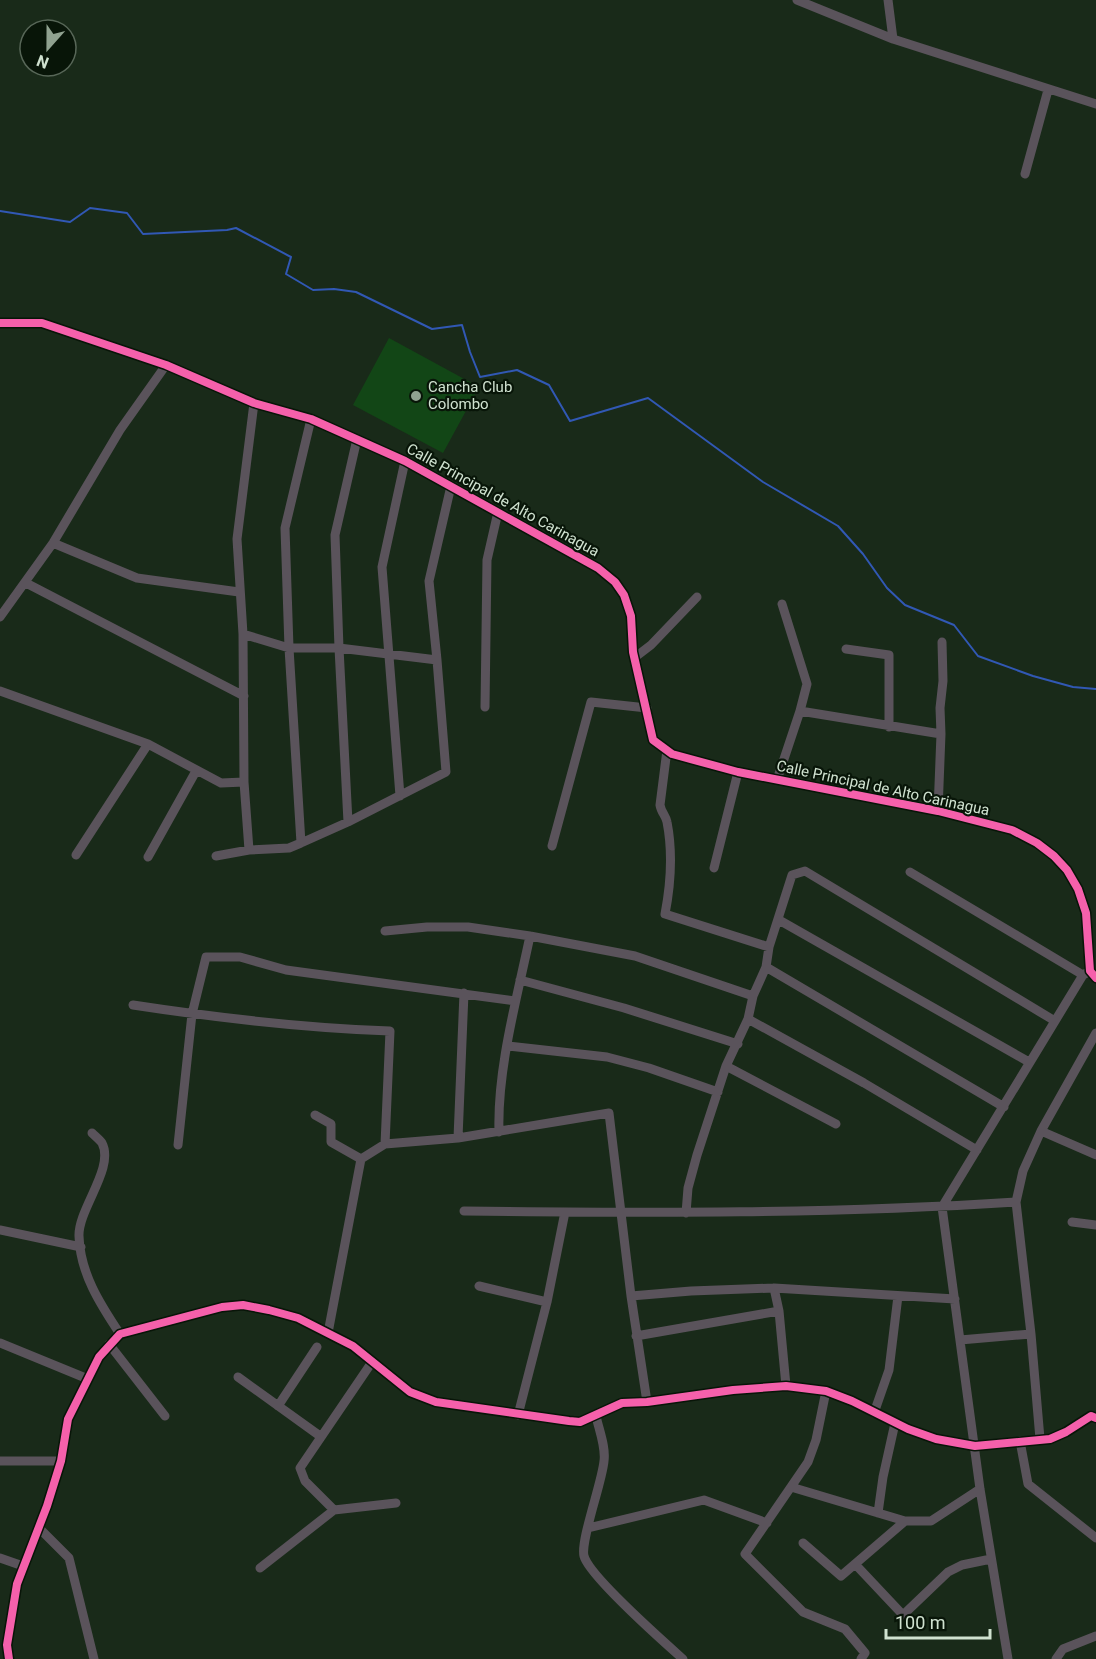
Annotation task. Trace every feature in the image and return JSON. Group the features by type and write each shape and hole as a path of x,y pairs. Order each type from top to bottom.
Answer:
{"street":[{"path":"797,0 893,39 1096,104"},
{"path":"888,0 893,39"},
{"path":"1025,174 1048,90"},
{"name":"Calle Principal de Alto Carinagua","path":"0,323 42,323 166,365 254,403 311,419 405,461 598,568 615,582 624,595 631,616 634,658 647,708 652,740 672,754 738,772 938,811 1012,830 1037,843 1067,870 1081,897 1086,913 1090,975"},
{"path":"0,617 53,543 120,430 166,365"},
{"path":"249,850 244,782 243,634 237,539 254,403"},
{"path":"301,843 289,648 285,528 311,419"},
{"path":"348,822 335,535 357,439"},
{"path":"400,796 382,567 405,461"},
{"path":"216,856 249,850 289,848 348,822 446,772 429,580 451,486"},
{"path":"485,707 487,560 498,512"},
{"path":"53,543 137,578 239,592"},
{"path":"26,583 244,696"},
{"path":"634,658 651,645 697,597"},
{"path":"777,780 807,684 782,604"},
{"path":"243,634 289,648 339,648 437,660"},
{"path":"938,811 940,708 944,681 942,642"},
{"path":"846,649 889,655 889,727"},
{"path":"0,691 148,744 220,783 244,782"},
{"path":"552,846 591,702 647,708"},
{"path":"800,711 941,734"},
{"path":"76,855 148,744"},
{"path":"667,750 660,805 667,819 670,844 671,883 665,914 769,947"},
{"path":"148,857 196,771"},
{"path":"714,868 738,772"},
{"path":"686,1213 688,1188 726,1066 738,1044 748,1019 753,996 766,967 769,947 792,875 805,871 1055,1021"},
{"path":"910,872 1090,975 1055,1021 942,1207 980,1489 1008,1659"},
{"path":"779,920 1029,1062"},
{"path":"385,931 427,927 468,927 530,936 635,956 753,996"},
{"path":"499,1132 498,1107 515,1001 530,936"},
{"path":"1090,957 1096,949"},
{"path":"177,1145 192,1014 206,957 240,957 286,970 515,1001"},
{"path":"766,967 1004,1107"},
{"path":"520,980 624,1008 738,1044"},
{"path":"458,1138 464,993"},
{"path":"133,1005 316,1028 390,1031 386,1143"},
{"path":"748,1019 864,1083 977,1150"},
{"path":"1040,1439 1016,1202 1023,1171 1041,1131 1096,1033"},
{"path":"508,1046 607,1057 649,1068 718,1092"},
{"path":"726,1066 836,1124"},
{"path":"328,1333 361,1159 386,1143 458,1138 609,1113 630,1296 647,1402"},
{"path":"315,1115 331,1124 331,1143 361,1159"},
{"path":"1041,1131 1096,1155"},
{"path":"93,1133 102,1144 104,1164 79,1235 87,1277 100,1304 120,1334"},
{"path":"464,1210 686,1213 942,1207 1016,1202"},
{"path":"518,1415 547,1302 565,1212"},
{"path":"1072,1222 1096,1225"},
{"path":"0,1230 81,1247"},
{"path":"479,1286 547,1302"},
{"path":"630,1296 774,1288 955,1299"},
{"path":"774,1288 779,1311 786,1386"},
{"path":"874,1413 889,1370 898,1296"},
{"path":"9,1659 7,1645 17,1584 39,1528 61,1461 68,1419 99,1357 120,1334 222,1306 243,1305 298,1318 353,1346 410,1392 422,1398 518,1415 580,1422 622,1403 786,1386 826,1391 936,1439 975,1446 1058,1437 1091,1416 1096,1418"},
{"path":"636,1336 779,1311"},
{"path":"960,1340 1031,1334"},
{"path":"0,1343 88,1379"},
{"path":"109,1344 165,1416"},
{"path":"278,1406 317,1347"},
{"path":"334,1510 305,1481 300,1468 372,1362"},
{"path":"238,1377 320,1436"},
{"path":"826,1391 816,1440 808,1462 745,1554 803,1612 845,1629 865,1653 861,1659"},
{"path":"596,1416 605,1458 601,1484 584,1543 583,1555 594,1574 683,1659"},
{"path":"878,1513 895,1423"},
{"path":"1020,1441 1028,1484 1096,1539"},
{"path":"0,1461 61,1461"},
{"path":"791,1487 905,1521 931,1521 980,1489"},
{"path":"588,1528 704,1500 767,1523"},
{"path":"260,1568 334,1510 396,1503"},
{"path":"803,1543 841,1576 905,1521"},
{"path":"39,1528 69,1558 94,1659"},
{"path":"0,1558 23,1566"},
{"path":"855,1564 903,1615 948,1572 962,1565 991,1559"},
{"path":"0,1620 10,1626"},
{"path":"1056,1659 1063,1649 1096,1636"}],"green space":[{"name":"Cancha Club Colombo","path":"389,338 479,387 443,453 353,405"}],"waterway":[{"path":"0,211 70,222 90,208 127,213 143,234 236,228 291,257 286,274 313,290 334,289 356,292 432,329 462,325 480,377 517,370 549,385 570,421 648,398 763,482 838,526 863,554 887,588 905,605 954,625 978,656 1033,676 1073,687 1096,689"}],"cycle path":[{"path":"0,323 42,323 166,365 254,403 311,419 405,461 598,568 615,582 624,595 631,616 633,652 653,740 672,754 738,772 938,811 1012,830 1037,843 1067,870 1078,889 1086,913 1090,971 1096,978"},
{"path":"9,1659 7,1645 17,1584 47,1506 61,1461 68,1419 99,1357 120,1334 222,1307 243,1305 298,1318 353,1346 410,1392 436,1402 569,1421 580,1422 622,1403 786,1386 826,1391 852,1401 908,1429 936,1439 975,1446 1050,1439 1091,1416 1096,1418"}],"place":[{"name":"Cancha Club Colombo","path":"416,396"}]}
